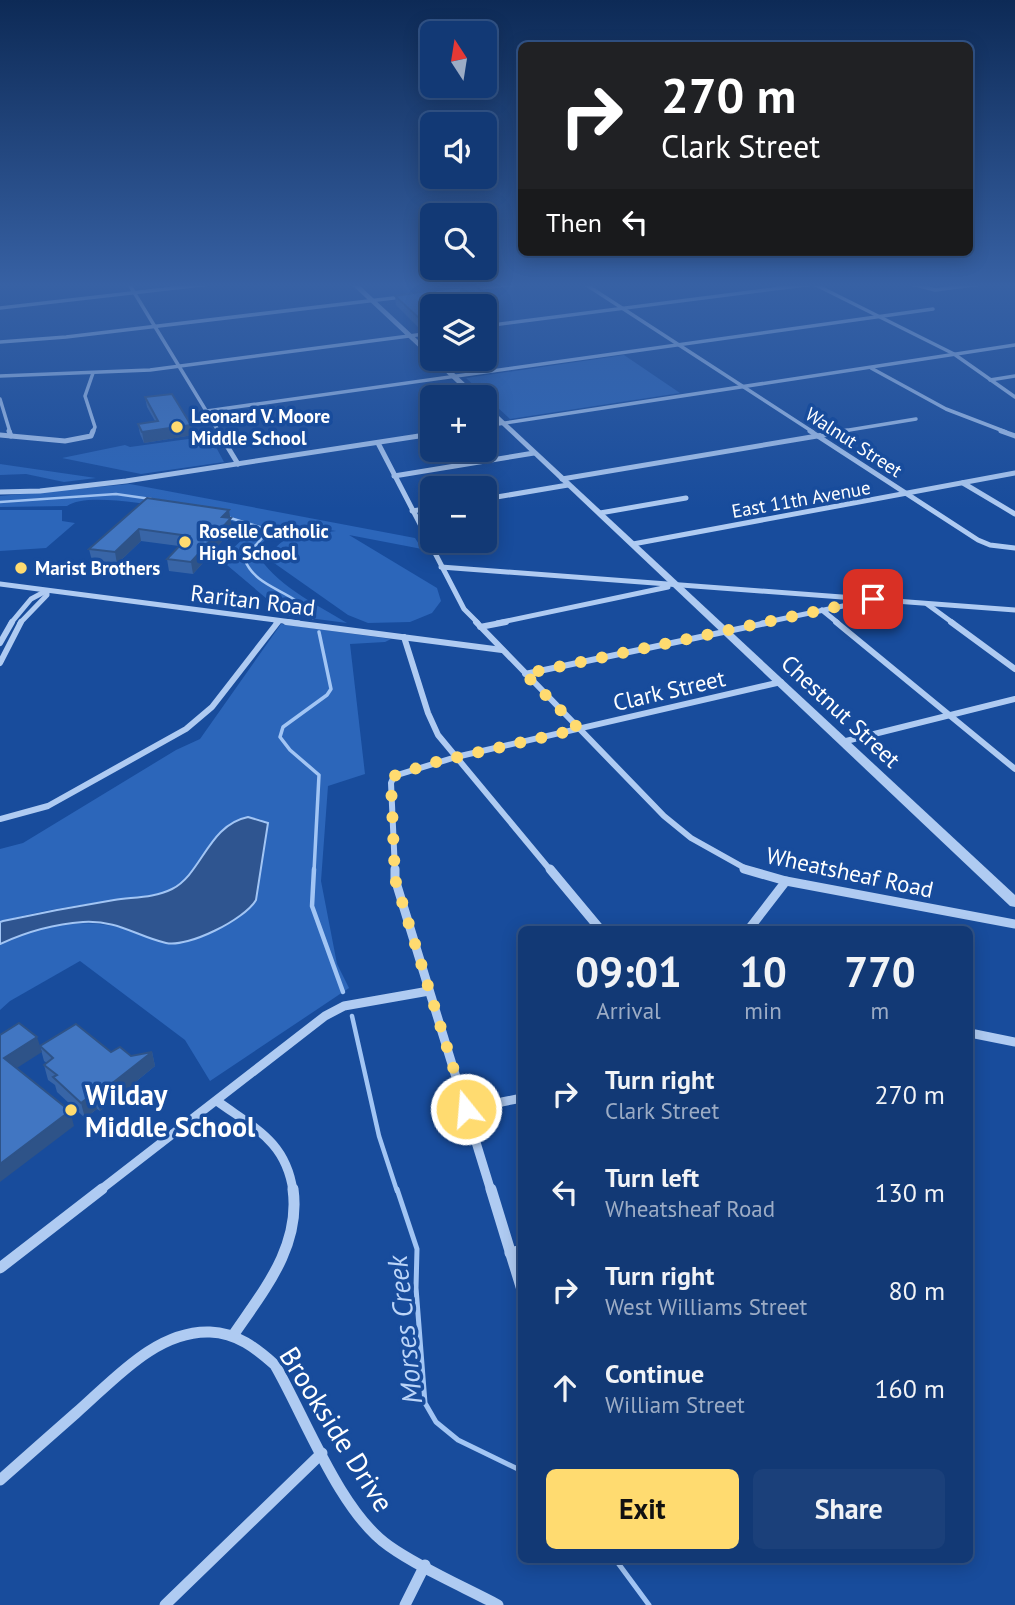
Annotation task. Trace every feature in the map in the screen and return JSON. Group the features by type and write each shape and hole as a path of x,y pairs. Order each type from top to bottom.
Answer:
{"street":[{"path":"174,359 238,464"},
{"path":"0,383 2,376 93,373 233,359"},
{"path":"206,411 578,359"},
{"name":"Walnut Street","path":"700,359 978,540 990,545 1015,548"},
{"path":"497,425 922,359"},
{"path":"961,359 1015,397"},
{"path":"870,367 946,409 1015,436"},
{"path":"448,371 464,385"},
{"path":"0,435 65,441 91,436 95,427 85,396 93,373"},
{"path":"990,380 1015,376"},
{"path":"0,399 11,436"},
{"name":"Chestnut Street","path":"497,418 1015,903"},
{"path":"497,496 916,419"},
{"path":"0,492 68,488 420,436"},
{"name":"Wheatsheaf Road","path":"378,443 464,609 664,816 691,838 744,869 786,881 1015,924"},
{"path":"394,476 534,453"},
{"name":"East 11th Avenue","path":"633,544 1015,474"},
{"path":"963,483 1015,514"},
{"path":"600,513 686,498"},
{"path":"412,511 420,510"},
{"path":"441,567 1015,610"},
{"name":"Raritan Road","path":"0,584 502,650"},
{"path":"480,627 677,585"},
{"path":"0,643 27,604 38,593 47,591 47,595 18,625 0,663"},
{"path":"525,674 873,599"},
{"path":"926,603 1015,669"},
{"path":"822,610 1015,769"},
{"path":"0,819 48,806 186,729 212,707 278,621"},
{"path":"404,637 428,713 438,735 597,926"},
{"name":"Clark Street","path":"429,991 395,879 391,783 394,776 456,757 781,682"},
{"path":"842,742 1015,699"},
{"path":"752,926 786,881"},
{"path":"0,1268 325,1016 344,1006 429,991 518,1278"},
{"path":"973,1034 1015,1042"},
{"path":"466,1109 518,1099"},
{"path":"0,1480 138,1359 156,1347 194,1333 234,1334 283,1258 293,1230 295,1202 291,1176 273,1143 217,1101"},
{"path":"510,1253 518,1251"},
{"name":"Brookside Drive","path":"234,1334 263,1353 275,1366 352,1503 374,1534 388,1546 498,1605"},
{"path":"165,1605 322,1452"},
{"path":"405,1605 425,1565"}],"shaded area":[{"path":"597,359 630,359 680,393 510,419 497,407 497,385 474,385 466,378"},
{"path":"210,436 224,462 141,474 62,458 125,445 130,447"},
{"path":"0,464 96,478 64,482 26,474 0,475"},
{"path":"130,484 415,538 420,549 349,535 437,588 441,601 432,613 410,622 368,623 348,615 257,551 264,549 272,554 277,546 292,537 336,531 309,526 262,527 158,506 103,500 81,501 67,506 0,507 0,496"},
{"path":"0,510 62,510 62,521 75,523 46,548 0,551"},
{"path":"251,531 270,534 255,551 273,574 296,592 347,623 286,615 221,560"},
{"path":"281,624 391,639 385,642 350,644 365,774 328,786 321,881 337,964 349,988 210,1081 185,1040 80,961 10,1001 0,1010 0,944 43,928 83,923 123,928 166,943 261,819 244,819 220,832 185,879 161,894 45,911 0,922 0,849 23,843 176,750 200,739"},
{"path":"248,817 268,823 256,900 250,908 215,930 188,941 166,943 107,923 83,922 40,929 0,944 0,922 3,921 100,902 151,896 172,889 191,873 223,830"}],"building":[{"path":"172,394 191,425 142,432 138,424 158,421 145,397"},
{"path":"147,498 229,510 222,517 231,518 191,562 167,559 189,536 139,529 115,552 89,549"},
{"path":"19,1023 37,1037 4,1058 70,1111 0,1164 0,1035"},
{"path":"76,1024 111,1052 120,1047 131,1056 152,1052 96,1096 93,1094 81,1103 53,1077 57,1075 44,1065 53,1058 40,1046"}],"waterway":[{"name":"Morses Creek","path":"0,502 116,494 151,499"},
{"name":"Morses Creek","path":"227,517 263,528 265,535 244,558 250,569 267,584 297,601 313,618"},
{"name":"Morses Creek","path":"314,871 319,775 290,750 280,737 283,727 327,695 331,689 319,632"},
{"name":"Morses Creek","path":"314,869 312,906 343,992"},
{"name":"Morses Creek","path":"352,1016 379,1136 397,1191"},
{"name":"Morses Creek","path":"397,1189 417,1249 416,1288 425,1403 436,1422 458,1440 518,1469"},
{"name":"Morses Creek","path":"618,1563 649,1605"}],"place":[{"name":"Leonard V. Moore Middle School","path":"177,427"},
{"name":"Roselle Catholic High School","path":"185,542"},
{"name":"Marist Brothers","path":"21,568"},
{"name":"Wilday Middle School","path":"71,1110"}],"route":[{"path":"466,1109 395,879 391,783 394,776 432,763 579,729 525,674 873,599"}]}
